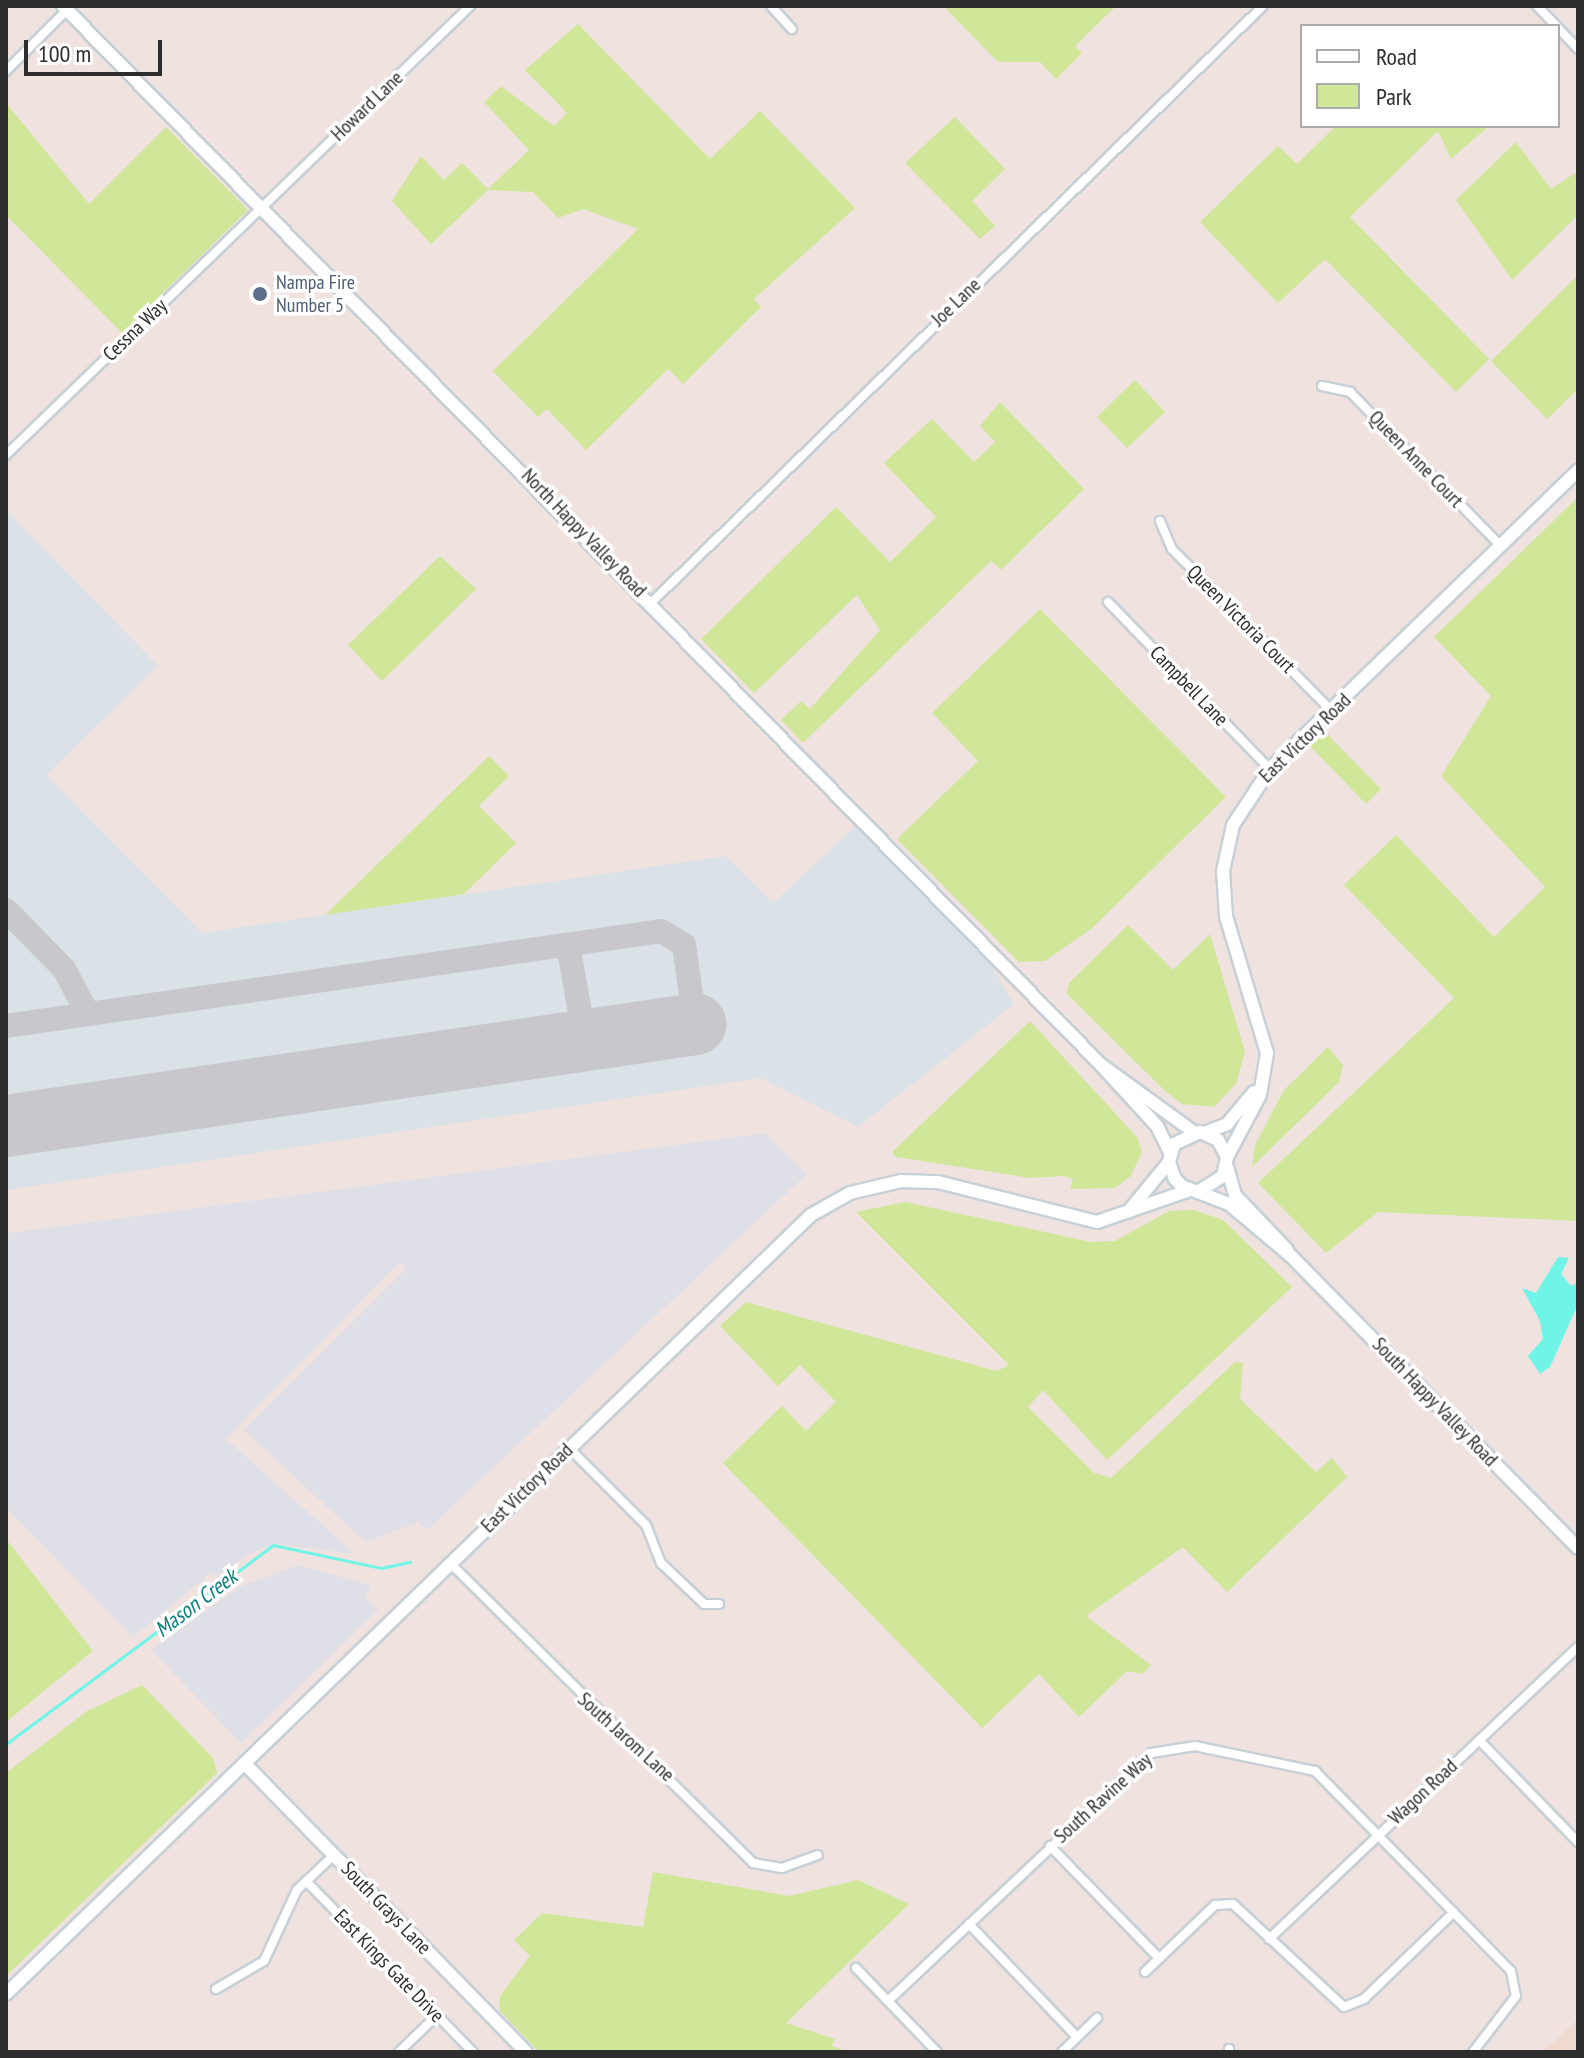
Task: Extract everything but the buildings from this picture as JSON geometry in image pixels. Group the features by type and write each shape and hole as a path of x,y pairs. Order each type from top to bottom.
{"street":[{"name":"Howard Lane","path":"264,206 470,6"},
{"path":"771,6 792,29"},
{"name":"Joe Lane","path":"652,602 1263,6"},
{"path":"1537,6 1554,24"},
{"name":"North Happy Valley Road","path":"65,8 264,206 1100,1064 1157,1126 1169,1157"},
{"path":"6,71 65,8"},
{"path":"1560,30 1578,49"},
{"name":"Cessna Way","path":"6,455 264,206"},
{"name":"Queen Anne Court","path":"1322,386 1350,392 1501,546"},
{"name":"East Victory Road","path":"1227,1162 1262,1084 1263,1029 1226,916 1223,871 1233,825 1270,769 1578,471"},
{"name":"Queen Victoria Court","path":"1160,521 1172,549 1332,711"},
{"name":"Campbell Lane","path":"1108,602 1270,769"},
{"name":"North Happy Valley Road","path":"1100,1064 1200,1133"},
{"path":"1128,1212 1169,1157 1200,1133 1227,1124 1262,1084"},
{"path":"1200,1133 1227,1162 1235,1195 1291,1256"},
{"path":"1169,1157 1175,1179 1229,1204 1291,1256"},
{"path":"1195,1190 1217,1184 1227,1162"},
{"name":"East Victory Road","path":"6,1994 811,1215 850,1193 901,1181 938,1182 1077,1220 1128,1212 1195,1190"},
{"name":"South Happy Valley Road","path":"1291,1256 1578,1548"},
{"path":"569,1448 646,1525 661,1563 704,1604 719,1604"},
{"name":"South Jarom Lane","path":"450,1563 753,1863 782,1868 818,1855"},
{"name":"Wagon Road","path":"1269,1939 1578,1647"},
{"path":"1479,1740 1578,1842"},
{"name":"South Ravine Way","path":"888,2001 1151,1753 1174,1745 1306,1765 1454,1912 1511,1971 1518,1989 1473,2052"},
{"name":"South Grays Lane","path":"245,1764 526,2052"},
{"path":"1050,1846 1159,1958"},
{"path":"216,1989 264,1961 306,1881 334,1855"},
{"name":"East Kings Gate Drive","path":"306,1881 473,2052"},
{"path":"1145,1972 1223,1902 1344,2007 1364,1999 1454,1912"},
{"path":"969,1924 1077,2037"},
{"path":"856,1968 937,2052"},
{"path":"399,2052 437,2015"},
{"path":"1062,2052 1097,2018"}],"shaded area":[{"path":"6,510 158,666 46,775 202,933 726,856 773,903 856,826 988,960 1014,1004 858,1127 761,1078 6,1190"},
{"path":"765,1133 807,1174 427,1530 419,1522 365,1542 244,1430 406,1269 400,1262 226,1439 355,1554 276,1544 250,1553 216,1577 211,1573 133,1637 6,1508 8,1233"},
{"path":"298,1565 370,1585 366,1599 379,1609 241,1743 151,1650 239,1587"},
{"path":"1578,2019 1578,2052 1543,2052"}],"green space":[{"path":"943,6 1116,6 1075,46 1082,53 1056,79 1040,62 998,62"},
{"path":"578,24 710,159 760,111 855,208 754,299 761,307 683,384 668,369 586,450 547,409 538,417 493,371 638,229 583,209 558,218 533,192 488,190 431,244 392,201 421,156 444,180 462,163 488,189 529,150 484,102 501,86 554,126 567,113 525,70"},
{"path":"6,103 89,204 166,127 248,210 122,333 6,215"},
{"path":"955,117 1005,169 972,201 995,226 980,239 905,163"},
{"path":"1334,128 1487,128 1451,159 1438,131 1350,217 1489,359 1456,392 1325,259 1278,303 1200,222 1278,146 1297,164"},
{"path":"1516,142 1551,189 1578,171 1578,215 1512,280 1456,200"},
{"path":"1578,275 1578,389 1547,419 1491,361"},
{"path":"1135,380 1165,412 1127,448 1097,417"},
{"path":"1000,402 1084,489 1001,570 991,561 803,743 781,720 801,701 810,709 880,630 857,595 754,693 701,639 836,507 890,562 936,517 884,463 932,419 974,462 995,442 980,426"},
{"path":"1578,497 1578,1221 1378,1212 1326,1253 1258,1183 1454,998 1344,885 1396,835 1494,937 1545,887 1441,776 1491,696 1434,637"},
{"path":"440,556 476,589 382,681 348,645"},
{"path":"1040,609 1226,797 1091,929 1045,961 1019,962 897,839 978,761 932,713"},
{"path":"1325,732 1381,789 1366,804 1310,746"},
{"path":"489,756 509,776 479,806 516,843 464,894 325,915"},
{"path":"1128,925 1173,970 1210,934 1245,1052 1236,1084 1214,1107 1182,1104 1165,1091 1067,994 1069,983"},
{"path":"1030,1021 1137,1137 1142,1151 1131,1176 1115,1188 1070,1189 1073,1179 1063,1176 1030,1178 896,1157 892,1152"},
{"path":"1328,1047 1343,1065 1339,1082 1252,1167 1255,1145 1284,1090"},
{"path":"905,1202 1091,1242 1115,1241 1169,1211 1194,1210 1223,1220 1292,1287 1107,1460 1043,1390 1028,1407 1094,1473 1111,1478 1235,1362 1243,1363 1240,1399 1316,1472 1332,1458 1347,1477 1227,1592 1183,1547 1086,1616 1151,1665 1142,1674 1127,1671 1079,1717 1039,1674 982,1728 723,1463 782,1406 806,1431 836,1402 800,1365 778,1386 720,1326 746,1302 997,1371 1009,1365 856,1212"},
{"path":"6,1539 93,1651 6,1722"},
{"path":"142,1685 213,1758 217,1773 6,1976 6,1773 87,1711"},
{"path":"653,1872 789,1896 858,1880 909,1904 786,2023 835,2039 832,2046 849,2052 539,2052 499,2010 500,1996 530,1956 514,1940 542,1913 643,1927"}],"water":[{"path":"1558,1257 1569,1258 1561,1274 1571,1286 1578,1282 1578,1304 1550,1367 1540,1374 1528,1356 1543,1339 1540,1321 1522,1288 1536,1293"}],"waterway":[{"name":"Mason Creek","path":"6,1744 273,1545 381,1568 410,1562"}],"taxiway":[{"path":"6,910 64,969 88,1014"},
{"path":"6,1026 661,931 684,945 692,1002 684,1026"},
{"path":"568,945 585,1040"}],"runway":[{"path":"6,1126 696,1024"}],"place":[{"name":"Nampa Fire Number 5","path":"260,294"}]}
